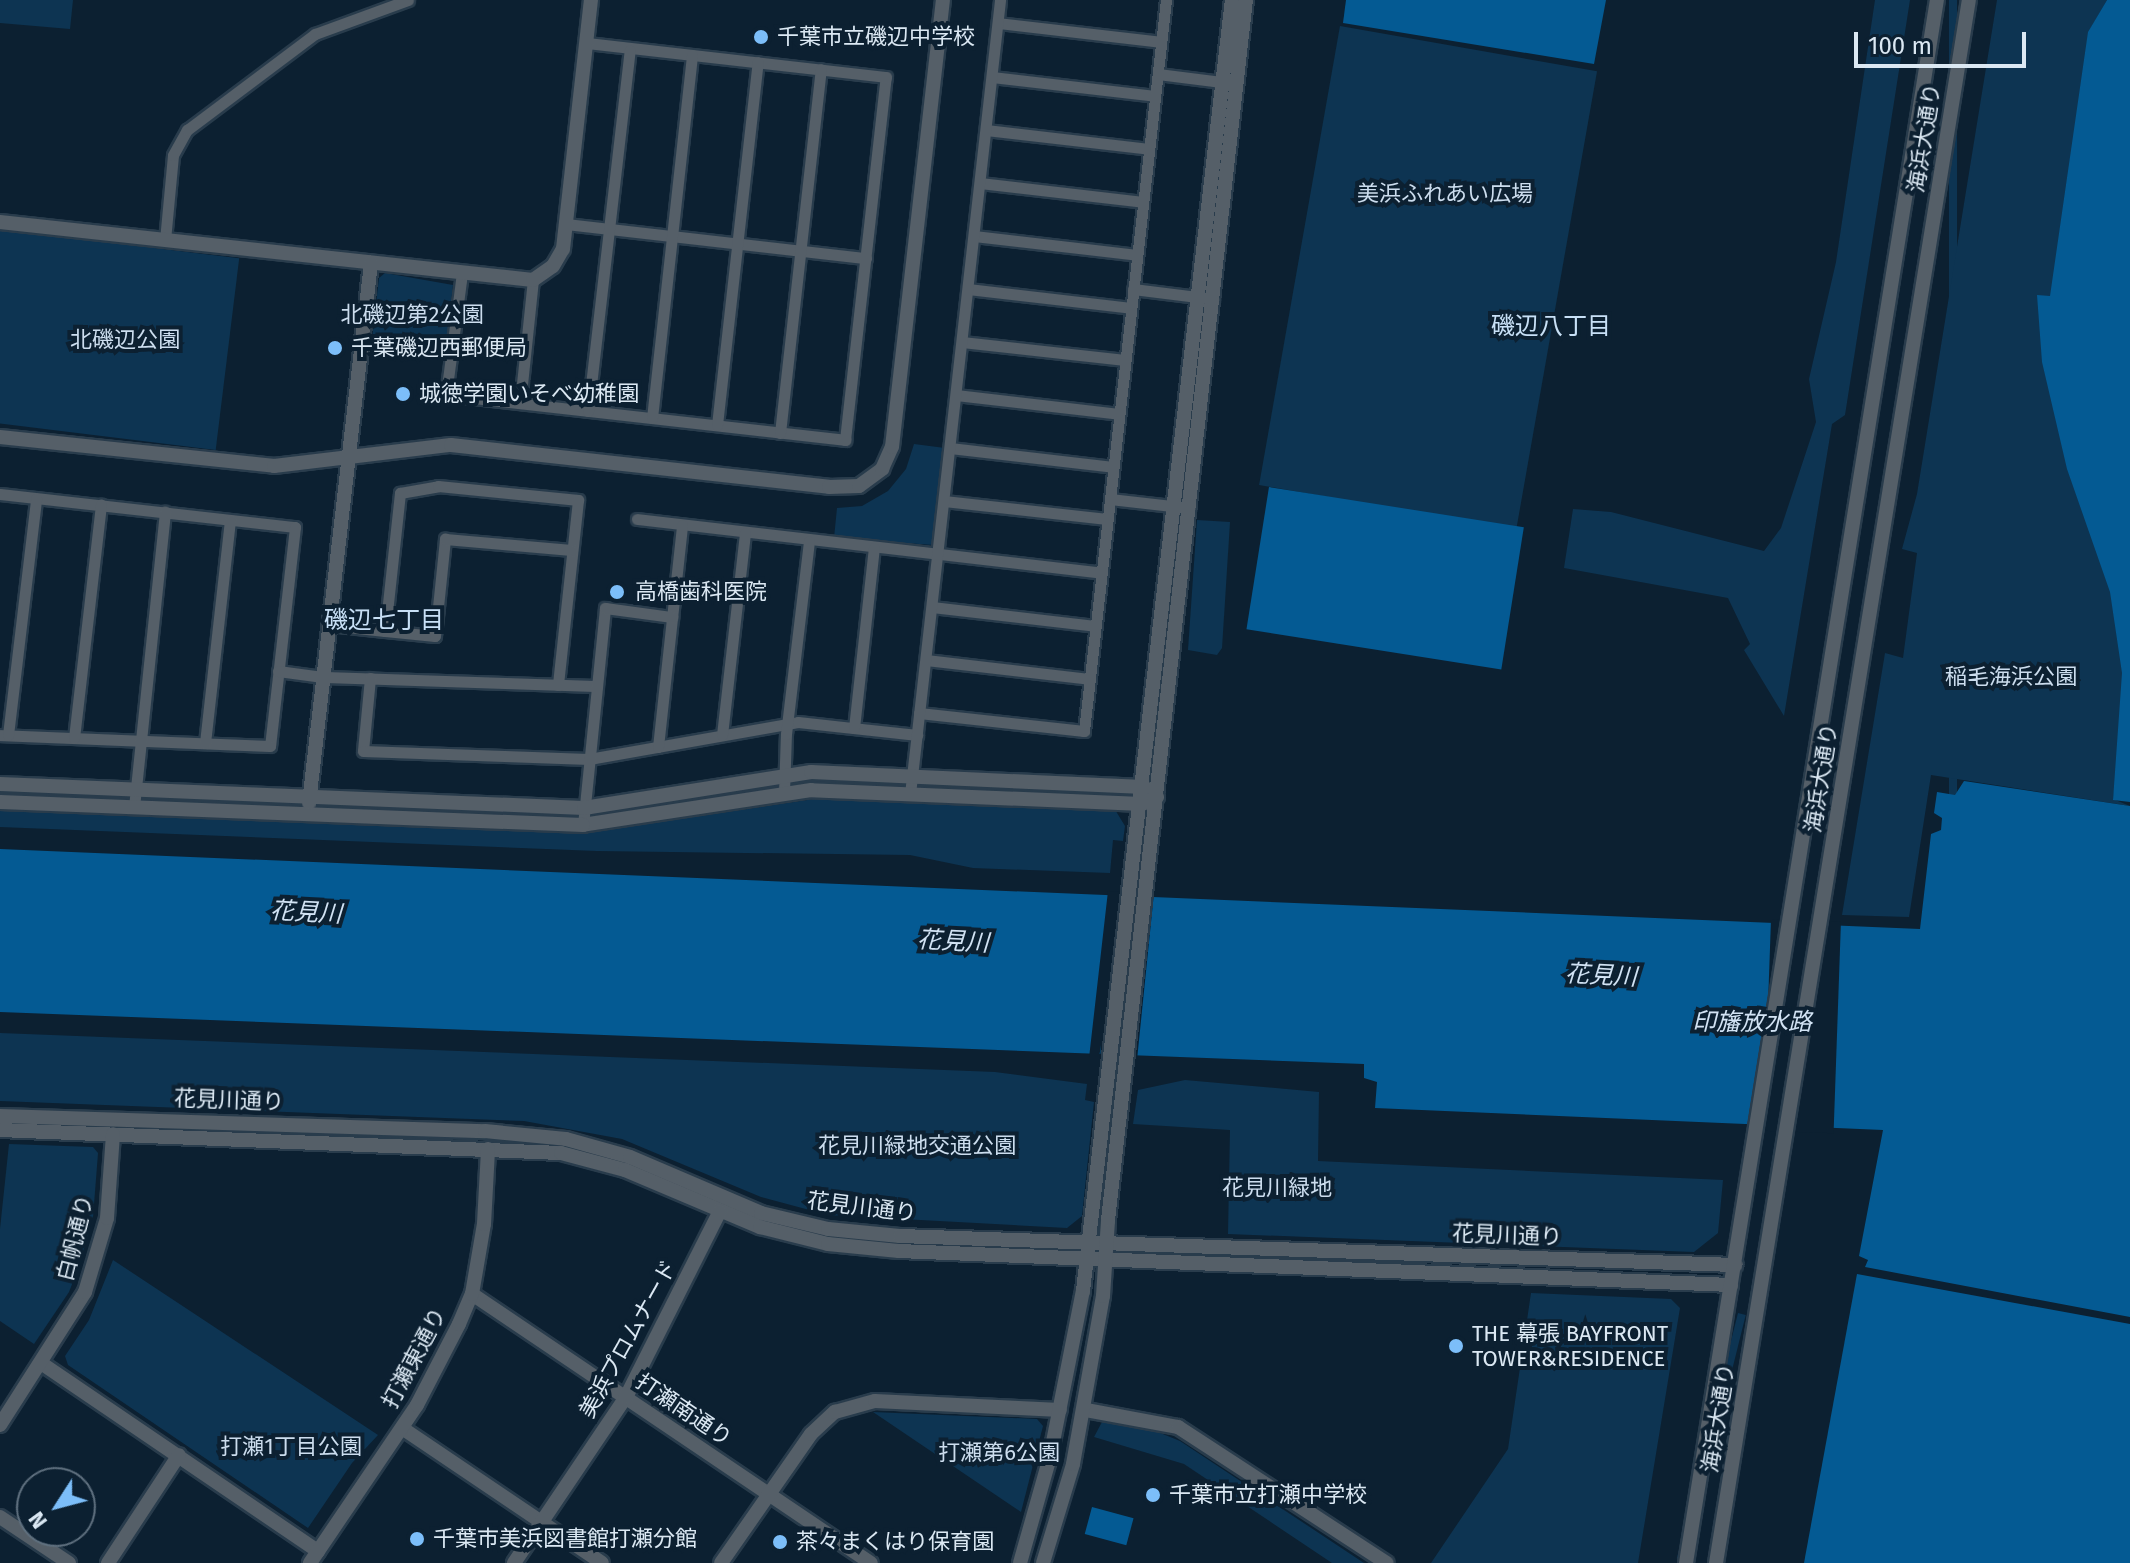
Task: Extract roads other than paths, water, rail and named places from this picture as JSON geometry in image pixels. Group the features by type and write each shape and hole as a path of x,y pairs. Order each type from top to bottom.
{"street":[{"path":"165,240 173,155 187,130 298,43 408,0"},
{"path":"520,403 533,280 558,259 566,224 591,0"},
{"path":"0,437 252,465 451,445 840,488 871,479 892,447 943,0"},
{"path":"910,794 1000,0"},
{"path":"919,713 1084,731 1166,0"},
{"path":"1230,83 1232,0"},
{"path":"1043,1563 1086,1410 1103,1296 1126,1078 1141,867 1142,804 1182,508 1230,83 1246,0"},
{"name":"海浜大通り","path":"1686,1563 1937,0"},
{"name":"海浜大通り","path":"1716,1563 1969,0"},
{"path":"998,23 1161,42"},
{"path":"462,273 446,395 845,440 886,77 586,43"},
{"path":"588,411 630,50"},
{"path":"652,418 692,55"},
{"path":"717,425 758,62"},
{"path":"780,433 821,69"},
{"path":"1158,74 1230,83"},
{"path":"992,77 1155,96"},
{"path":"986,130 1149,149"},
{"path":"980,183 1143,202"},
{"path":"0,222 533,280"},
{"path":"566,224 866,258"},
{"path":"974,236 1137,255"},
{"path":"308,815 371,263"},
{"path":"968,289 1131,308"},
{"path":"1133,289 1206,298"},
{"path":"962,342 1125,360"},
{"path":"956,395 1119,414"},
{"path":"950,448 1113,467"},
{"path":"385,631 400,493 438,486 578,500 558,685"},
{"path":"0,494 295,527 270,746 4,735 36,499"},
{"path":"1110,499 1182,508"},
{"path":"944,501 1107,519"},
{"path":"74,738 101,505"},
{"path":"1020,1563 1060,1410 1083,1291 1141,867 1157,797 1182,508"},
{"path":"134,807 165,512"},
{"path":"637,519 1101,573"},
{"path":"205,743 230,520"},
{"path":"658,747 682,525"},
{"path":"722,735 745,533"},
{"path":"329,625 435,636 445,539 572,550"},
{"path":"784,793 788,723 809,541"},
{"path":"854,728 874,548"},
{"path":"932,607 1095,626"},
{"path":"583,825 605,608 672,617"},
{"path":"926,660 1089,679"},
{"path":"278,671 323,677 597,686"},
{"path":"370,678 363,751 589,759 788,723 917,735"},
{"path":"0,784 584,808 784,775 1144,787 1157,797"},
{"path":"0,802 583,825 784,793 910,794 1142,804 1157,797"},
{"name":"花見川通り","path":"0,1116 537,1135 595,1145 761,1213 828,1229 1088,1251"},
{"name":"花見川通り","path":"0,1130 488,1149 589,1159 720,1211 828,1244 1088,1251 1731,1285"},
{"name":"白帆通り","path":"0,1425 74,1315 96,1262 110,1197 113,1134"},
{"name":"打瀬東通り","path":"314,1557 402,1428 472,1294 484,1224 488,1149"},
{"name":"美浜プロムナード","path":"514,1563 626,1397 720,1211"},
{"name":"花見川通り","path":"1106,1252 1735,1265"},
{"name":"打瀬南通り","path":"472,1294 871,1563"},
{"path":"41,1363 179,1455 314,1557"},
{"path":"721,1563 822,1422 854,1404 1060,1410"},
{"path":"1086,1410 1178,1427 1387,1563"},
{"path":"402,1428 602,1563"},
{"path":"108,1563 179,1455"},
{"path":"0,1517 69,1563"}],"water":[{"path":"1346,0 1606,0 1594,64 1343,23"},
{"path":"2107,0 2130,0 2130,802 2113,800 2122,673 2110,592 2067,469 2042,362 2037,295 2050,296 2088,32"},
{"path":"1269,487 1524,527 1501,670 1246,629"},
{"name":"印旛放水路","path":"1964,781 2130,806 2130,1317 1865,1267 1868,1260 1859,1256 1883,1130 1375,1108 1377,1082 1364,1078 1364,1064 0,1012 0,849 1920,929 1931,834 1941,830 1942,818 1934,813 1937,792 1955,795"},
{"path":"1857,1274 2130,1324 2130,1563 1804,1563"},
{"path":"1092,1507 1134,1518 1126,1545 1085,1534"}],"place":[{"name":"千葉市立磯辺中学校","path":"761,37"},
{"name":"千葉磯辺西郵便局","path":"335,348"},
{"name":"城徳学園いそべ幼稚園","path":"403,394"},
{"name":"高橋歯科医院","path":"617,592"},
{"name":"THE 幕張 BAYFRONT TOWER&RESIDENCE","path":"1456,1346"},
{"name":"千葉市立打瀬中学校","path":"1153,1495"},
{"name":"千葉市美浜図書館打瀬分館","path":"417,1539"},
{"name":"茶々まくはり保育園","path":"780,1542"}],"district":[{"name":"磯辺八丁目","path":"1551,327"},
{"name":"磯辺七丁目","path":"384,621"}],"park label":[{"name":"美浜ふれあい広場","path":"1445,194"},
{"name":"北磯辺第2公園","path":"412,315"},
{"name":"北磯辺公園","path":"125,340"},
{"name":"稲毛海浜公園","path":"2011,677"},
{"name":"花見川緑地交通公園","path":"917,1146"},
{"name":"花見川緑地","path":"1277,1188"},
{"name":"打瀬1丁目公園","path":"291,1447"},
{"name":"打瀬第6公園","path":"999,1453"}],"water label":[{"name":"花見川","path":"306,913"},
{"name":"花見川","path":"953,942"},
{"name":"花見川","path":"1601,976"}]}
